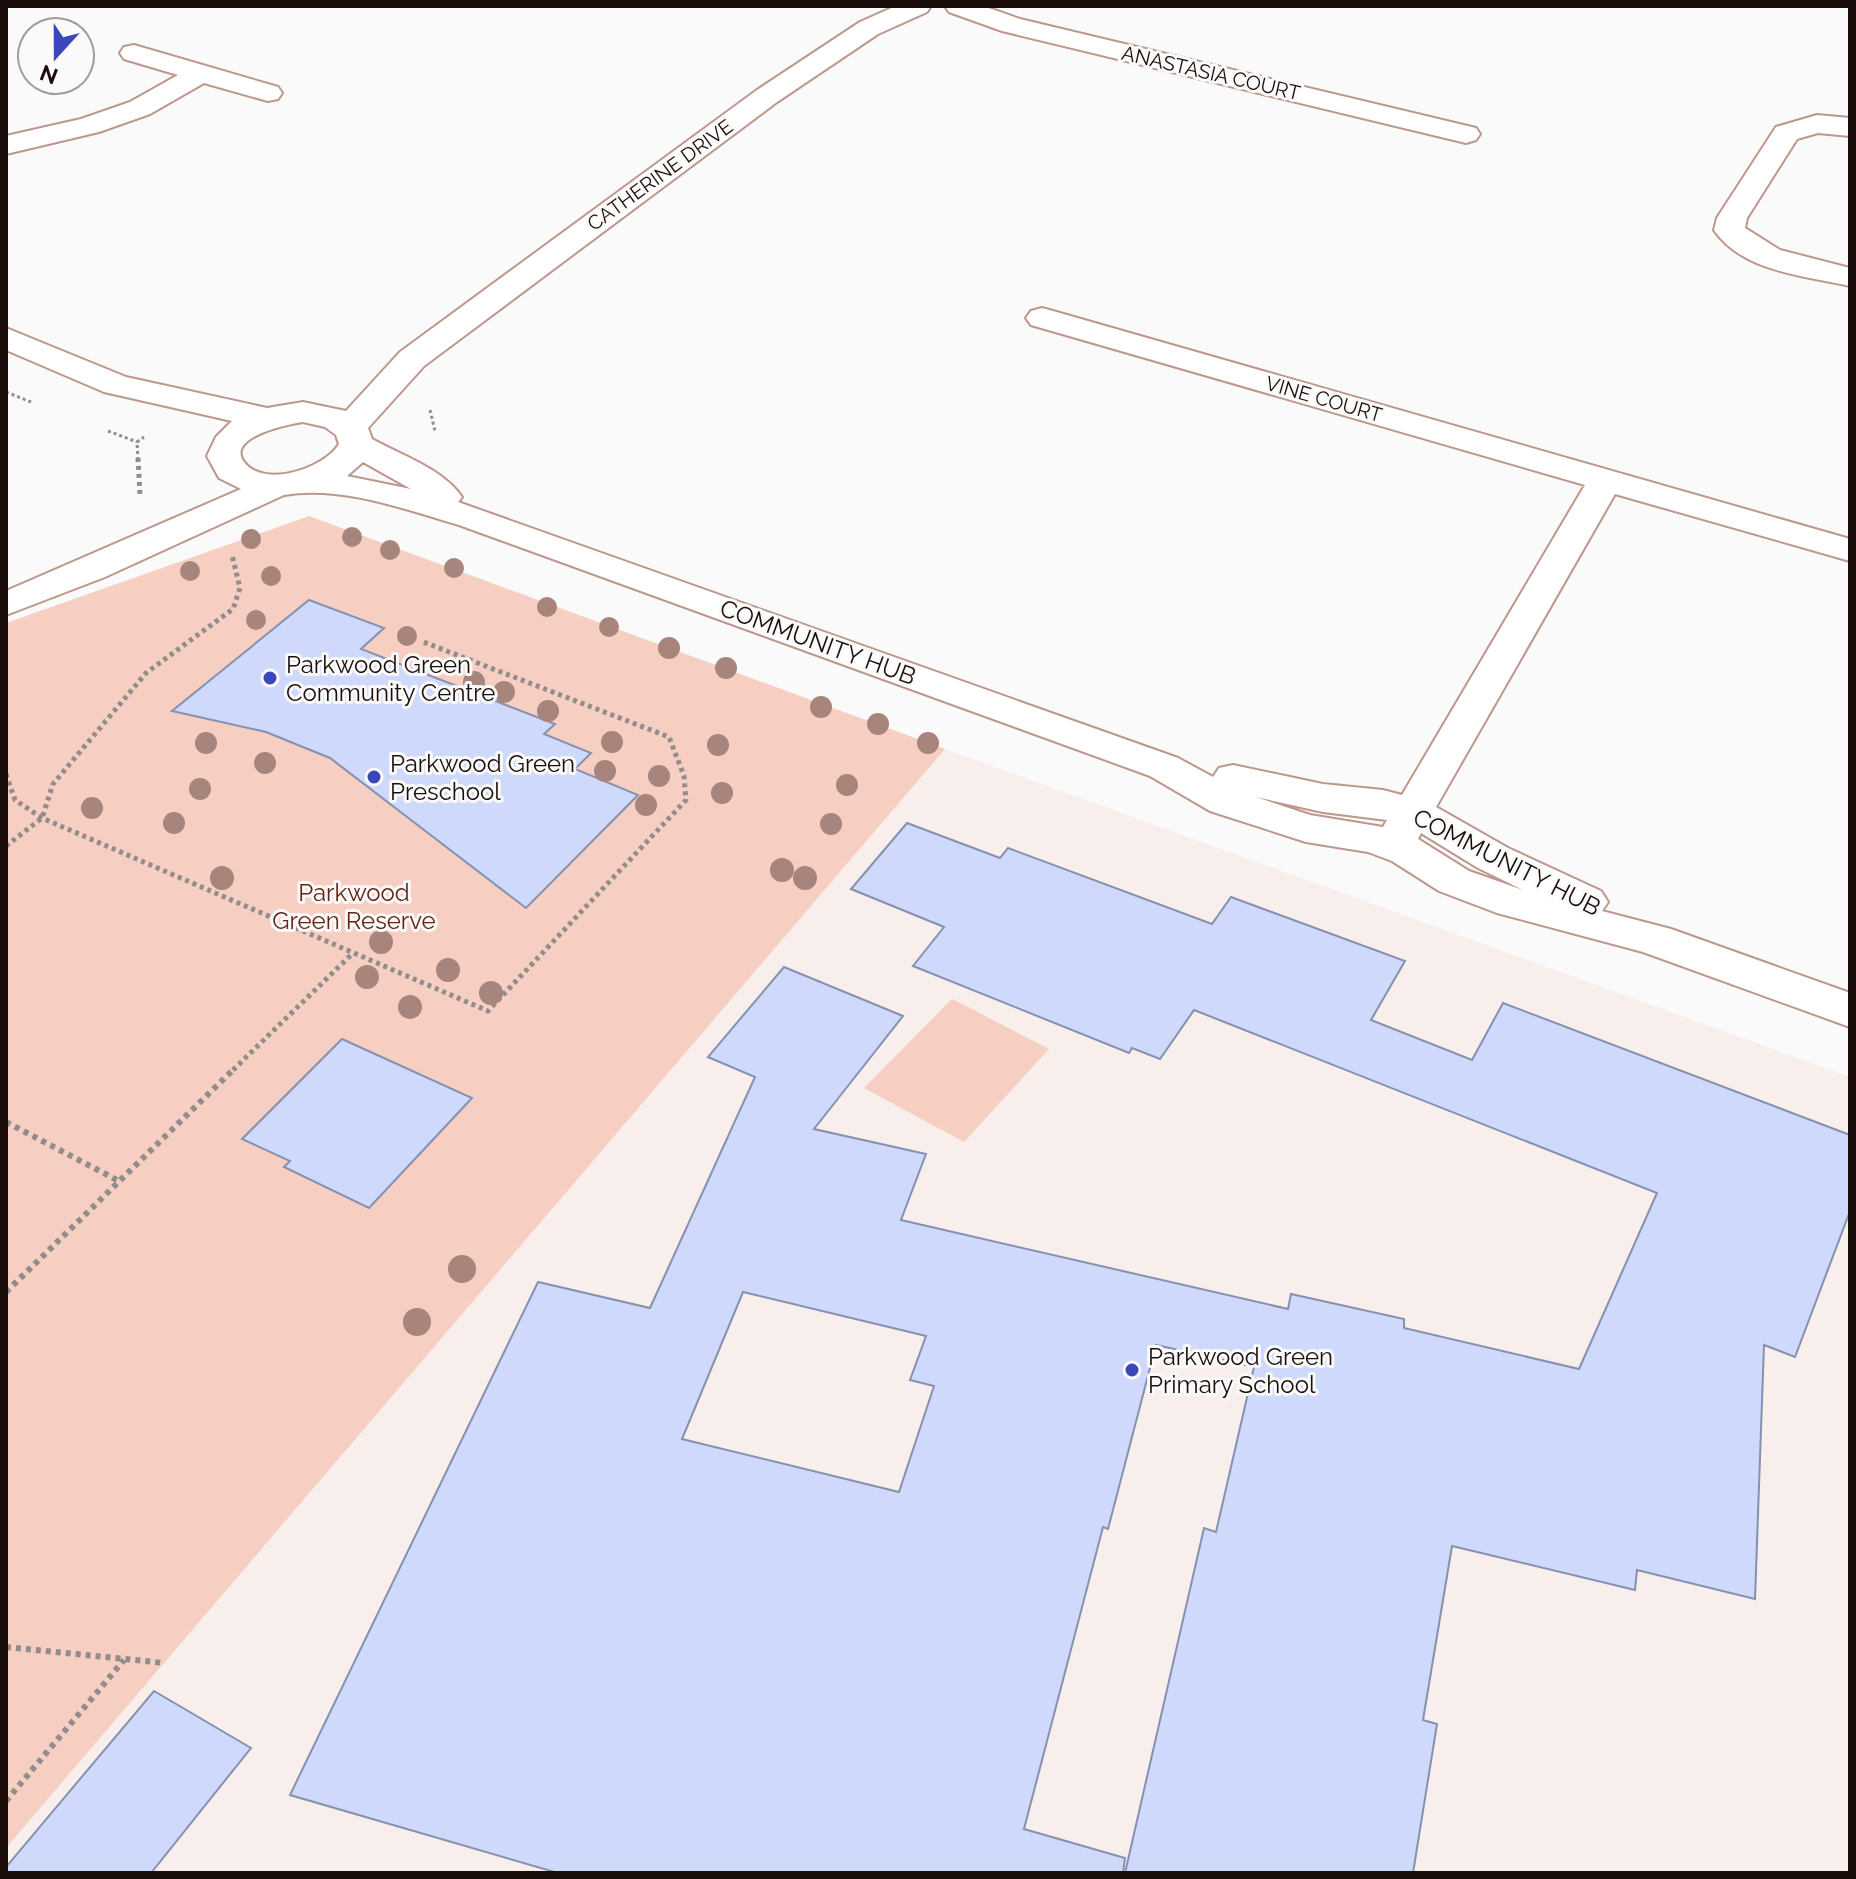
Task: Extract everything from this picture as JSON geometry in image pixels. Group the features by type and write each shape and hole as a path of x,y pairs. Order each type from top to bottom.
{"street":[{"name":"CATHERINE DRIVE","path":"303,412 412,359 767,96 869,28 918,6"},
{"name":"ANASTASIA COURT","path":"958,6 1011,25 1466,134"},
{"path":"134,53 268,93"},
{"path":"6,145 89,126 127,112 201,73"},
{"path":"1850,127 1817,124 1786,133 1732,218 1729,230 1743,246 1762,255 1850,277"},
{"name":"VINE COURT","path":"1042,318 1850,550"},
{"path":"6,338 116,385 173,418 226,456 244,479 277,485"},
{"name":"CATHERINE DRIVE","path":"314,480 344,464 353,436 412,359"},
{"path":"116,385 267,418"},
{"path":"187,520 241,431 267,418 303,412"},
{"name":"COMMUNITY HUB","path":"303,412 322,414 472,517"},
{"path":"1403,829 1606,479"},
{"path":"6,604 92,569 187,520 277,485 314,480"},
{"name":"COMMUNITY HUB","path":"314,480 395,496 472,517 1164,767 1225,801 1306,828 1374,839 1403,829 1407,851 1454,881 1565,918 1655,940 1850,1010"}],"path":[{"path":"6,846 42,818 53,784 146,673 233,609 240,588 230,549 187,520 140,501 137,442 173,418"},
{"path":"6,774 15,800 42,818 488,1011 686,800 684,776 669,737 421,641"},
{"path":"6,1292 353,953"},
{"path":"6,1122 119,1181"},
{"path":"6,1647 164,1663"},
{"path":"6,1801 124,1660"}],"shaded area":[{"name":"Parkwood Green Primary School","path":"945,749 1850,1077 1850,1873 6,1873 6,1848"}],"green space":[{"name":"Parkwood Green Reserve","path":"309,516 945,749 6,1848 6,623"},
{"path":"952,999 1049,1049 964,1142 864,1088"}],"building":[{"name":"Parkwood Green Preschool","path":"309,600 384,628 361,649 555,724 544,734 591,753 575,769 638,795 526,908 330,758 266,732 172,711"},
{"path":"907,823 1000,858 1008,848 1212,924 1231,897 1405,961 1371,1020 1472,1060 1503,1003 1850,1135 1850,1211 1795,1357 1764,1345 1755,1599 1637,1570 1635,1590 1452,1546 1423,1720 1437,1724 1413,1873 1125,1873 1204,1528 1216,1532 1254,1367 1156,1345 1108,1529 1103,1527 1024,1829 1125,1858 1123,1873 558,1873 290,1795 538,1282 650,1308 755,1077 708,1057 784,967 903,1016 814,1129 926,1154 901,1220 1288,1309 1291,1294 1404,1319 1404,1328 1579,1369 1657,1193 1194,1010 1160,1059 1132,1048 1129,1053 913,966 944,927 851,889","holes":["743,1292 926,1336 910,1380 934,1386 899,1492 682,1439"]},
{"path":"342,1039 472,1098 369,1208 284,1167 290,1161 242,1139"},
{"path":"154,1691 251,1748 151,1873 6,1873 6,1867"}],"place":[{"name":"Parkwood Green Community Centre","path":"270,678"},
{"name":"Parkwood Green Preschool","path":"374,777"},
{"name":"Parkwood Green Primary School","path":"1132,1370"}]}
